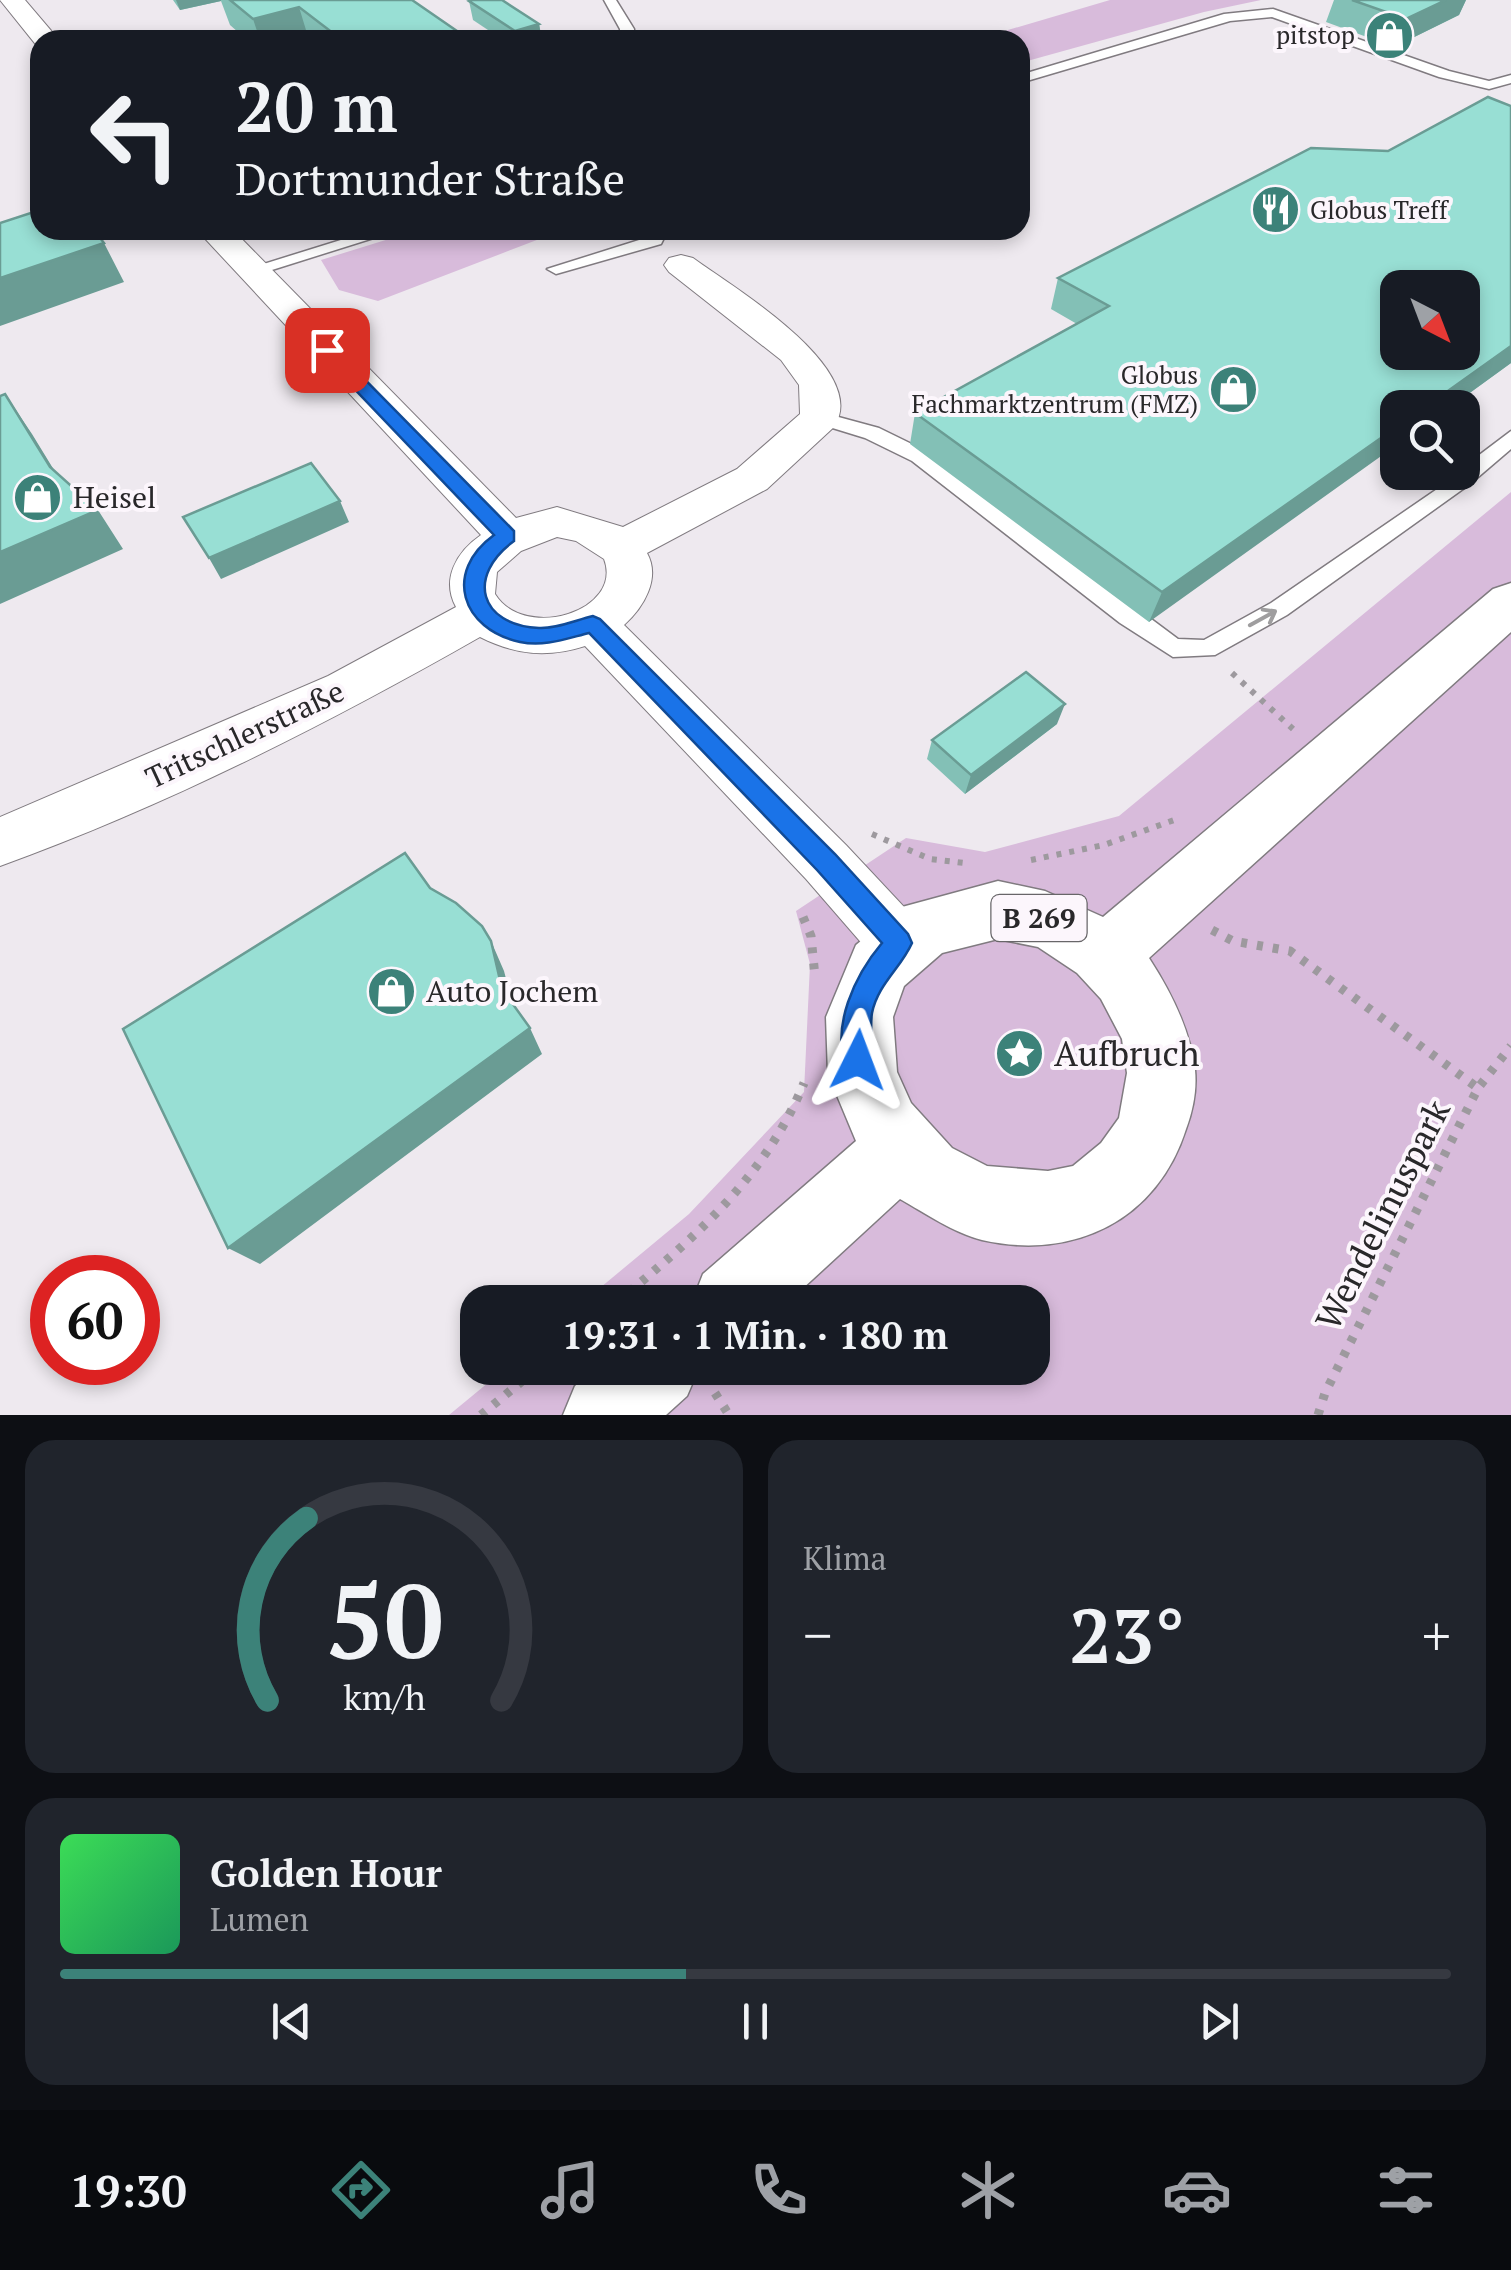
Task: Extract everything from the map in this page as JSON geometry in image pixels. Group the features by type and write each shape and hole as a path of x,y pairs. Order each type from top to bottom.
{"main road":[{"name":"B 269","path":"1105,956 1166,903 1303,738 1511,602"},
{"name":"B 269","path":"998,910 1036,916 1072,932 1105,956 1134,989 1154,1028 1163,1071 1160,1114 1142,1152 1113,1184 1074,1205 1012,1208 981,1203 937,1182 900,1150 872,1107 858,1060 858,1014 872,974 899,943 928,923 962,912 998,910"},
{"path":"750,1285 900,1150"},
{"path":"604,1415 638,1385"}],"street":[{"path":"10,0 37,30"},
{"path":"223,240 506,536"},
{"path":"621,546 752,479 820,418 818,385 795,352 665,245"},
{"path":"557,522 594,529 621,546 629,562 630,579 624,596 593,624 544,636 520,634 483,614 474,599 478,564 490,548 506,536 531,526 557,522"},
{"name":"Tritschlerstraße","path":"0,842 345,690 483,614"},
{"path":"593,624 826,862 899,943"}],"lane":[{"path":"610,0 627,30"},
{"path":"1030,76 1229,17 1273,13 1288,7"},
{"path":"1273,13 1444,74 1489,85 1511,79"},
{"path":"250,271 356,240"},
{"path":"556,269 665,245"},
{"path":"820,418 872,434 919,456 1128,618 1173,648 1207,649 1279,609 1463,478 1511,438"}],"path":[{"path":"1207,649 1303,738"},
{"path":"1012,863 1104,845 1177,820 1192,809"},
{"path":"816,986 811,936 790,888 866,831 930,858 978,865"},
{"path":"1166,903 1233,942 1290,951 1478,1088"},
{"name":"Wendelinuspark","path":"1318,1415 1325,1393 1478,1088 1511,1046"},
{"path":"638,1285 701,1233 759,1172 792,1120 811,1063"},
{"path":"481,1415 517,1385"}],"shaded area":[{"path":"1110,0 1261,0 1030,60 1030,30 1008,30"},
{"path":"386,240 537,240 378,301 339,290 321,260"},
{"path":"1511,492 1511,1415 449,1415 485,1385 1050,1385 1050,1285 603,1285 689,1214 804,1092 810,964 796,911 906,838 985,852 1119,816"}],"building":[{"path":"230,0 412,0 456,30 329,30 299,7 253,19"},
{"path":"502,0 539,24 513,30 469,1"},
{"path":"1352,0 1446,0 1406,19"},
{"path":"1488,97 1511,106 1511,346 1480,368 1480,270 1380,270 1380,370 1477,370 1449,390 1380,390 1380,439 1162,592 915,413 1109,306 1058,278 1311,148 1388,151"},
{"path":"30,213 30,240 104,243 0,278 0,223"},
{"path":"5,394 50,467 98,510 0,552 0,396"},
{"path":"311,463 340,501 209,558 183,517"},
{"path":"1026,672 1065,704 971,775 932,740"},
{"path":"405,853 430,888 456,903 482,926 491,941 502,989 530,1028 228,1248 123,1029"}],"place":[{"name":"pitstop","path":"1390,35"},
{"name":"Globus Treff","path":"1275,210"},
{"name":"Globus Fachmarktzentrum (FMZ)","path":"1233,389"},
{"name":"Heisel","path":"38,498"},
{"name":"Auto Jochem","path":"391,992"},
{"name":"Aufbruch","path":"1019,1054"}],"route":[{"path":"327,350 506,536 478,564 474,599 483,614 520,634 570,633 593,624 826,862 899,943 872,974 858,1014 858,1060"}]}
